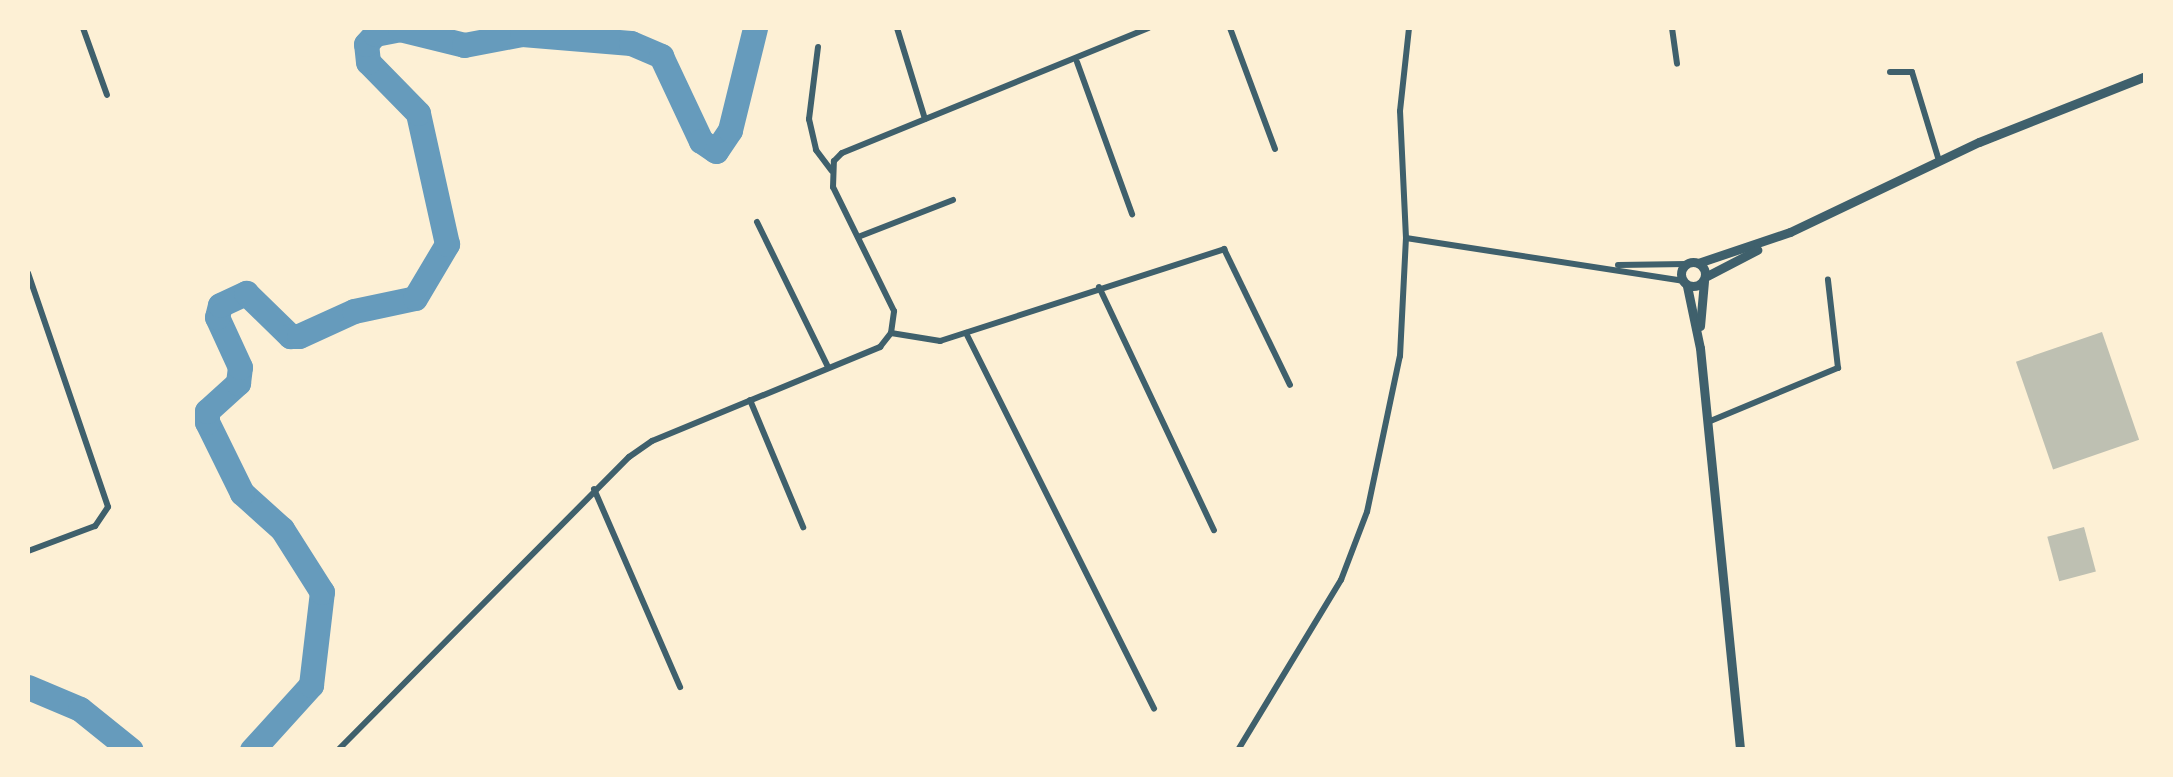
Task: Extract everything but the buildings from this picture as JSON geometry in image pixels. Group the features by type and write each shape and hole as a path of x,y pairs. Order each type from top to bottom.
{"street":[{"path":"83,28 107,95"},
{"path":"898,28 924,119"},
{"path":"832,171 842,154 1077,62 1148,28"},
{"path":"1230,28 1275,149"},
{"path":"1238,750 1356,546 1400,356 1406,238 1400,111 1409,28"},
{"path":"1672,28 1677,64"},
{"path":"338,750 594,489 652,442 880,347 892,333 894,311 832,171 816,150 809,119 818,47"},
{"path":"1077,62 1132,214"},
{"path":"1890,72 1912,72 1939,161"},
{"path":"1406,238 1602,266 1685,284 1939,161 2146,76"},
{"path":"858,237 953,200"},
{"path":"756,222 828,368"},
{"path":"1602,266 1698,263 1790,232"},
{"path":"892,333 922,343 966,334 1100,287 1224,250 1290,385"},
{"path":"1698,263 1704,278 1700,348"},
{"path":"1686,264 1685,284 1700,348 1740,750"},
{"path":"28,273 108,497 106,514 94,526 28,551"},
{"path":"1708,422 1838,368 1828,280"},
{"path":"1100,287 1214,530"},
{"path":"966,334 1154,709"},
{"path":"750,400 803,527"},
{"path":"594,489 680,686"}],"waterway":[{"path":"252,750 311,685 322,592 282,529 242,493 207,422 207,411 238,383 240,367 217,317 220,305 246,293 290,336 299,336 354,311 415,298 447,244 418,113 368,62 366,44 375,34 400,29 464,45 522,34 631,43 661,56 701,141 716,151 730,130 755,28"},
{"path":"28,687 80,709 131,750"}]}
